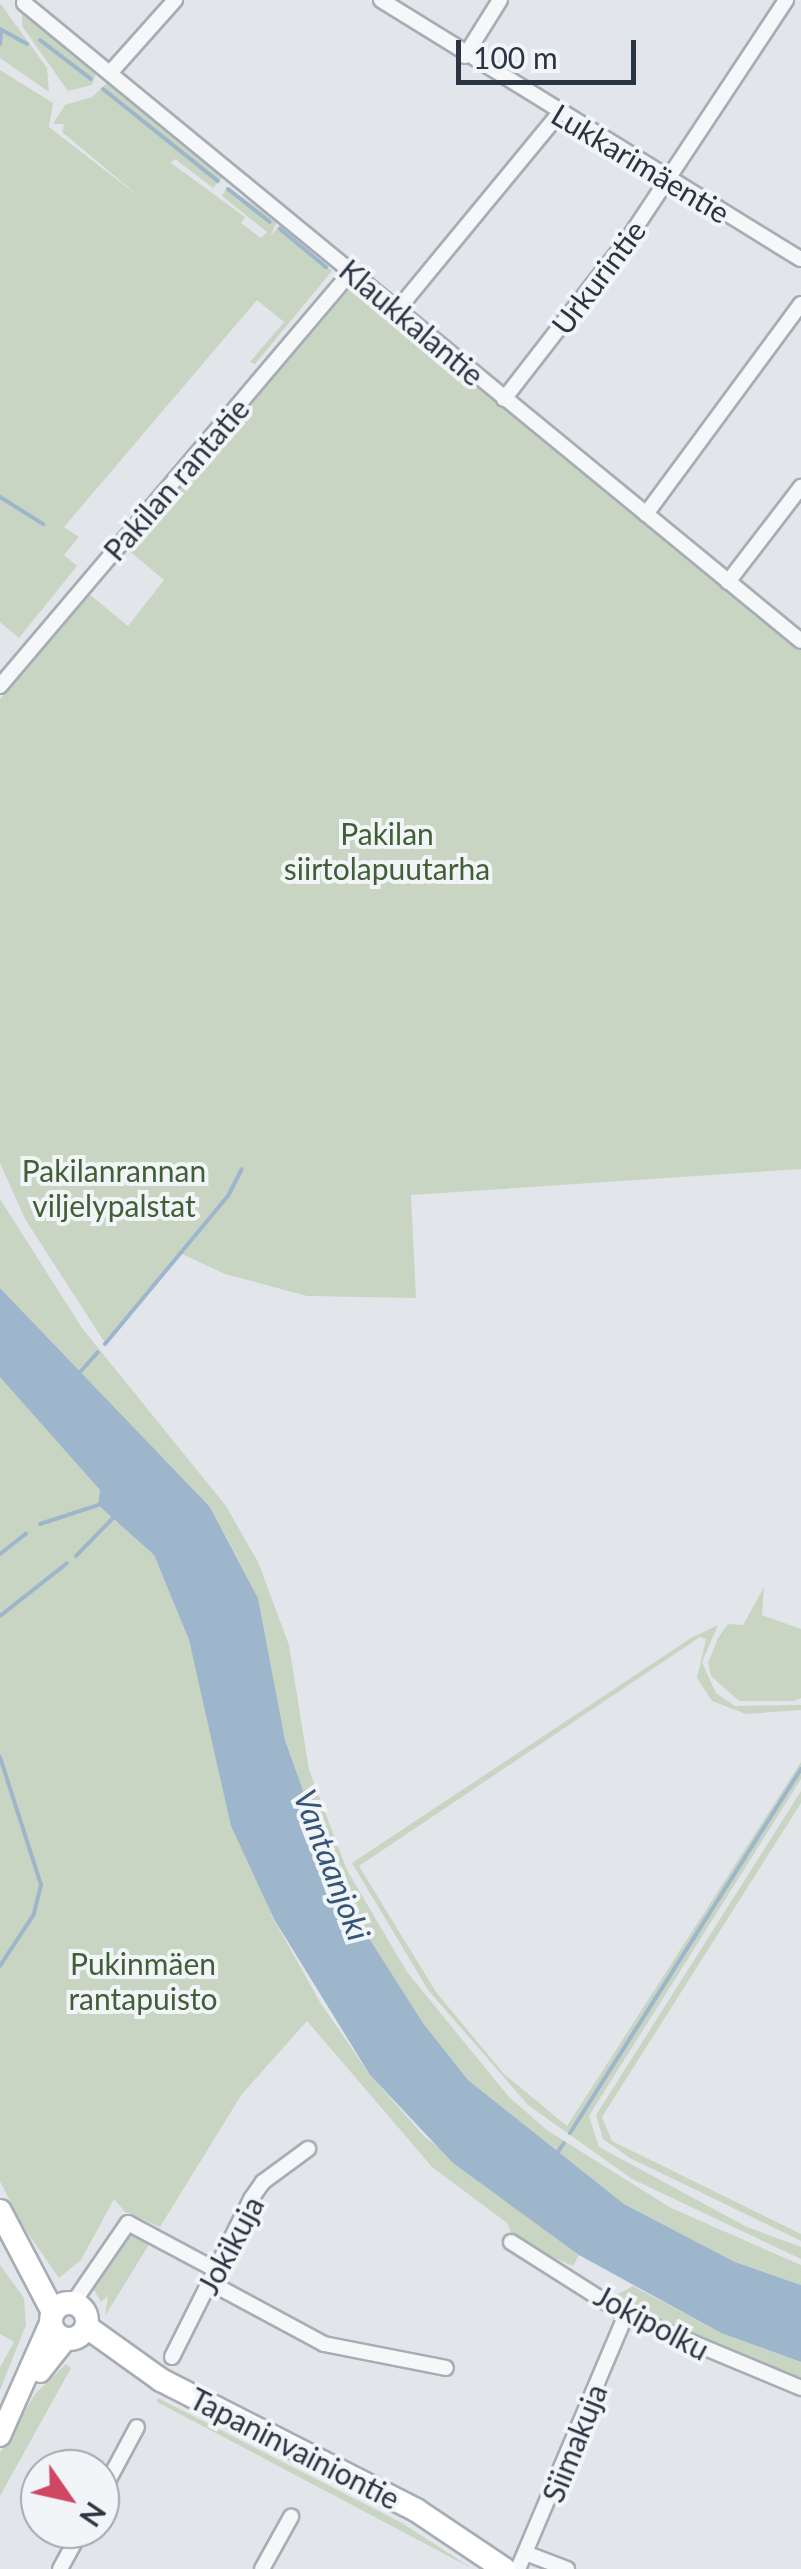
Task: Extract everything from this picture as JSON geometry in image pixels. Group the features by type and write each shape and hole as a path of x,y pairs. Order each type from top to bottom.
{"main road":[{"path":"0,2211 67,2320 0,2436"},
{"name":"Tapaninvainiontie","path":"67,2320 155,2392 420,2529 479,2569"},
{"name":"Tapaninvainiontie","path":"67,2320 161,2380 416,2510 504,2569"}],"street":[{"path":"110,73 175,0"},
{"name":"Lukkarimäentie","path":"381,0 559,114 801,259"},
{"path":"465,56 500,0"},
{"name":"Urkurintie","path":"504,399 669,181 786,0"},
{"name":"Klaukkalantie","path":"24,4 801,641"},
{"path":"398,309 559,114"},
{"name":"Pakilan rantatie","path":"0,686 352,272"},
{"path":"646,514 801,304"},
{"path":"728,582 801,487"},
{"name":"Jokikuja","path":"172,2357 263,2182 308,2149"},
{"path":"67,2320 128,2222 324,2344 446,2368"},
{"name":"Jokipolku","path":"510,2242 626,2316 801,2388"},
{"name":"Siimakuja","path":"518,2569 528,2554 626,2316"},
{"path":"120,2459 137,2427"},
{"path":"262,2569 291,2517"},
{"path":"528,2554 568,2569"}],"green space":[{"path":"0,3 47,68 49,92 0,58"},
{"path":"22,12 96,73 92,85 68,91 22,26"},
{"path":"0,70 53,103 49,127 141,198 62,132 64,124 53,124 65,105 92,97 107,83 223,177 213,188 175,159 171,163 245,217 241,223 261,238 267,232 222,196 227,187 277,221 271,235 281,224 332,271 255,364 250,362 284,322 257,300 64,527 79,537 64,555 77,566 19,638 0,622"},
{"name":"Pakilan siirtolapuutarha","path":"353,285 801,649 801,1169 411,1195 416,1298 307,1296 225,1274 180,1253 105,1343 25,1219 0,1163 0,699 89,594 128,626 164,580 127,549"},
{"path":"0,1199 82,1328 226,1506 258,1562 289,1645 309,1770 347,1870 407,1972 509,2097 547,2130 671,2208 801,2265 801,2285 735,2262 624,2204 468,2080 423,2023 339,1891 285,1740 258,1598 237,1557 210,1507 0,1288"},
{"name":"Pukinmäen rantapuisto","path":"0,1375 100,1490 98,1505 154,1555 189,1640 211,1731 272,1916 320,2002 370,2075 425,2137 579,2255 573,2266 514,2240 507,2223 432,2167 307,2021 242,2094 160,2227 125,2212 114,2199 81,2260 59,2278 20,2222 0,2181"},
{"path":"764,1587 762,1615 801,1629 801,1698 794,1701 739,1701 711,1676 708,1663 718,1638 728,1624 743,1625"},
{"path":"718,1625 702,1662 716,1693 735,1706 801,1705 801,1710 746,1714 712,1701 697,1678 706,1639 700,1637 359,1866 436,1992 504,2074 567,2126 801,1762 801,1779 589,2116 599,2147 747,2227 801,2247 801,2259 632,2179 528,2105 428,1990 352,1863 691,1638"},
{"path":"801,1791 801,1803 602,2117 612,2141 801,2234 801,2241 630,2158 603,2139 596,2115"},
{"path":"133,2227 153,2238 105,2316 108,2296 101,2302 90,2283"},
{"path":"0,2265 24,2298 26,2325 0,2390 0,2367 14,2342 0,2334"},
{"path":"633,2286 721,2333 801,2362 801,2383 618,2306 611,2298"},
{"path":"66,2364 71,2368 26,2449 20,2449 20,2460 0,2496 0,2453 35,2394"},
{"path":"158,2398 402,2523 473,2569 157,2402"}],"water":[{"path":"0,1288 210,1507 258,1598 285,1740 339,1891 423,2023 468,2080 624,2204 735,2262 801,2285 801,2362 721,2333 579,2255 453,2163 370,2075 274,1919 231,1826 189,1640 154,1555 98,1505 100,1490 0,1377"}],"waterway":[{"path":"0,29 27,44"},
{"path":"0,44 1,31"},
{"path":"40,40 91,79"},
{"path":"103,89 218,181"},
{"path":"228,189 270,222"},
{"path":"280,229 326,267"},
{"path":"0,497 43,524"},
{"path":"105,1344 228,1196 242,1169"},
{"path":"81,1371 98,1352"},
{"path":"40,1524 98,1505"},
{"path":"76,1556 113,1518"},
{"path":"0,1554 26,1534"},
{"path":"0,1616 67,1563"},
{"path":"0,1757 41,1885 34,1914 0,1966"},
{"path":"570,2133 801,1769"},
{"path":"557,2153 564,2143"}],"park label":[{"name":"Pakilanrannan viljelypalstat","path":"114,1187"}],"water label":[{"name":"Vantaanjoki","path":"332,1865"}]}
